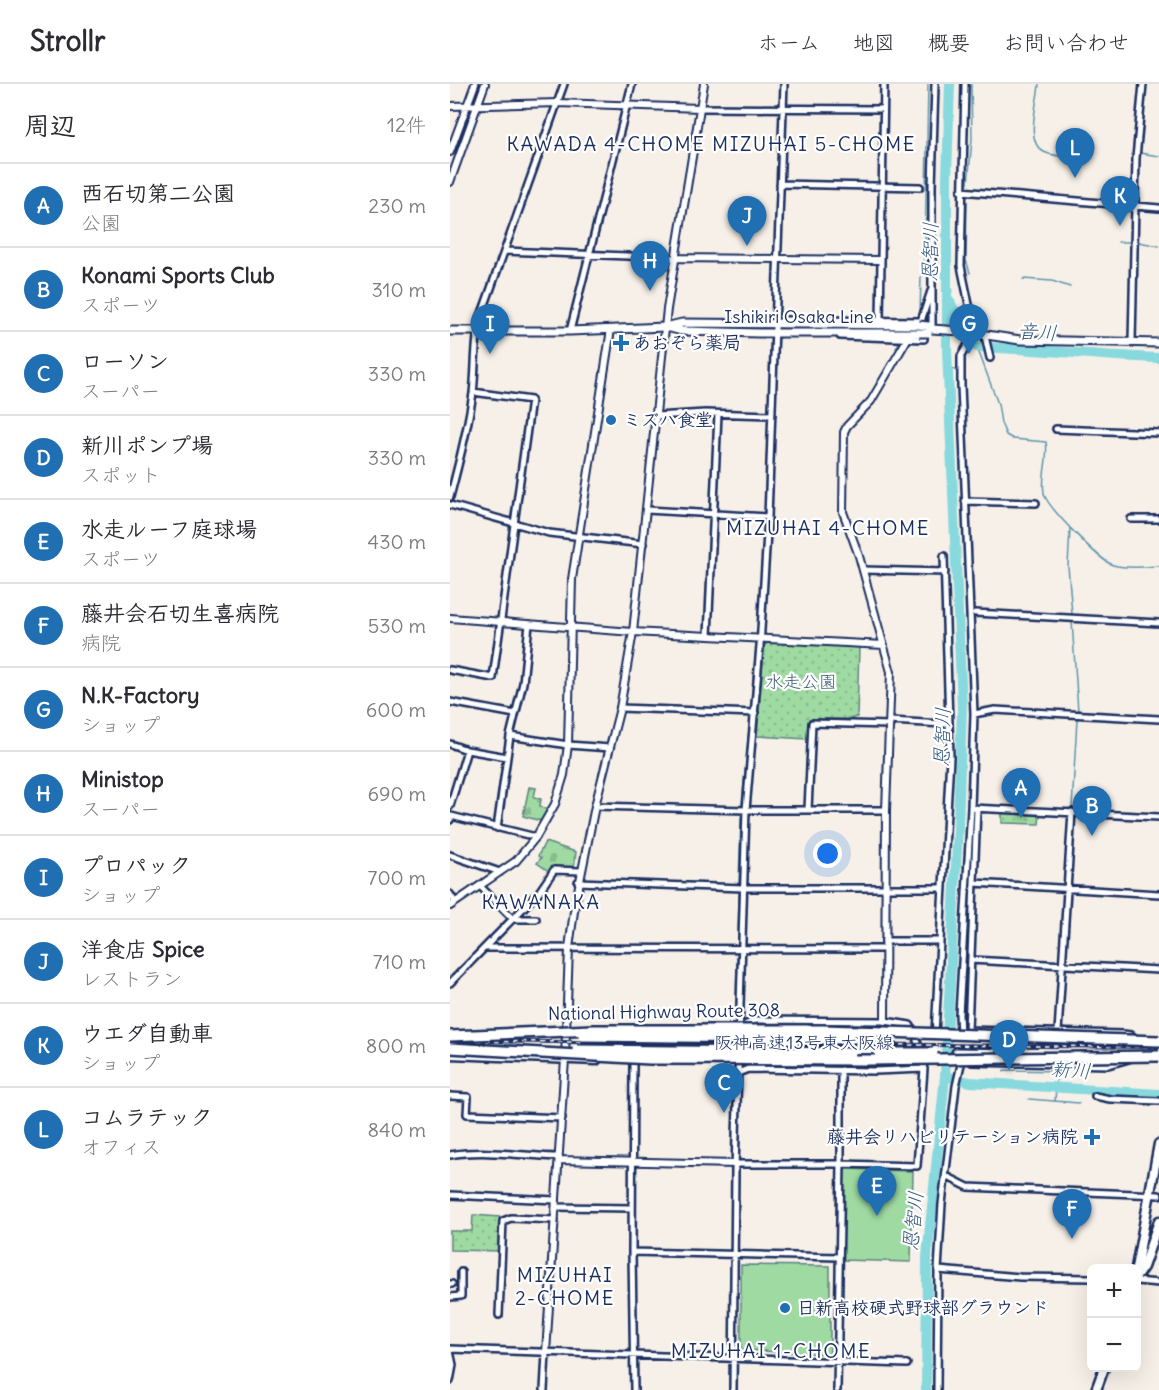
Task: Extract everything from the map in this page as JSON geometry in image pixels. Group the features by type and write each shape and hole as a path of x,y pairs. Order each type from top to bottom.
{"highway":[{"name":"National Highway Route 308","path":"450,1034 631,1027 740,1027 879,1034"},
{"name":"阪神高速13号東大阪線","path":"450,1034 484,1035 593,1030 823,1030 1159,1040"},
{"path":"484,1035 850,1039 879,1034 932,1039 947,1034"},
{"path":"959,1034 1159,1040"},
{"path":"453,1050 565,1059 633,1062 738,1062 756,1066 879,1057 1129,1059 1159,1057"},
{"path":"453,1050 850,1053 879,1057"},
{"name":"阪神高速13号東大阪線","path":"453,1050 662,1059 1159,1057"},
{"path":"958,1058 1154,1054 1159,1057"},
{"path":"1137,1264 1154,1195 1159,1144"},
{"path":"1141,1271 1159,1221"},
{"path":"1096,1390 1103,1372"}],"main road":[{"name":"Ishikiri Osaka Line","path":"450,332 570,331 665,327 682,323 920,326 975,333 985,339 1159,343"},
{"name":"Ishikiri Osaka Line","path":"665,327 682,330 775,333 920,326"}],"street":[{"path":"450,152 475,84"},
{"path":"450,182 485,84"},
{"path":"450,497 464,445 473,392 477,332 564,84"},
{"path":"570,331 632,84"},
{"path":"544,1390 562,1118 569,948 578,882 620,708 633,632 665,327 704,84"},
{"path":"733,1390 735,1164 746,810 761,638 768,517 784,84"},
{"path":"880,320 884,84"},
{"path":"931,329 935,84"},
{"path":"964,84 962,270 975,333 962,356 961,385 974,714 974,883 968,1030 1123,1034 1131,1035 1136,1039"},
{"path":"1132,342 1136,158 1143,84"},
{"path":"450,106 558,103 783,110 884,109"},
{"path":"780,184 920,187"},
{"path":"962,191 1159,208"},
{"path":"505,251 676,258 880,260"},
{"path":"920,326 932,288"},
{"path":"775,324 787,320 880,320 920,326"},
{"path":"822,332 846,337 924,339 924,322 920,326"},
{"path":"450,894 453,904 516,861 536,837 555,804 564,775 568,745 572,579 611,329"},
{"path":"885,1022 886,810 891,672 843,512 845,430 871,400 908,338"},
{"path":"985,339 990,358"},
{"path":"450,670 493,678 531,400 473,392"},
{"path":"708,636 718,414"},
{"path":"656,416 772,415"},
{"path":"1056,429 1159,433"},
{"path":"966,501 1036,503"},
{"path":"450,505 549,532 643,544"},
{"path":"647,510 768,517"},
{"path":"1131,519 1159,519"},
{"path":"935,1034 950,758 944,556"},
{"path":"862,570 945,572"},
{"path":"975,613 1159,623"},
{"path":"450,618 633,632 884,645"},
{"path":"497,828 510,736 523,683 529,624"},
{"path":"450,702 515,714"},
{"path":"620,708 755,713"},
{"path":"974,714 995,711 1159,719"},
{"path":"808,810 812,723 944,724"},
{"path":"510,736 568,745 610,748"},
{"path":"450,744 467,750 507,757"},
{"path":"450,806 467,750"},
{"path":"595,806 746,810 886,810"},
{"path":"974,809 1159,817"},
{"path":"959,1034 959,1006 974,809"},
{"path":"1058,1032 1072,812"},
{"path":"450,817 536,837"},
{"path":"450,855 500,872"},
{"path":"450,983 539,892 554,870 581,871"},
{"path":"578,882 743,888 940,888"},
{"path":"974,883 1159,894"},
{"path":"480,886 513,919 536,920"},
{"path":"486,948 742,948 885,945 940,941"},
{"path":"970,960 1159,970"},
{"path":"450,1155 518,1153 529,1156 632,1161 917,1166 924,1069 912,1028 907,1023 756,1020 740,1027"},
{"path":"937,1390 938,1270 958,1058"},
{"path":"972,1062 1108,1065 1129,1059"},
{"path":"633,1062 634,1390"},
{"path":"738,1073 756,1066 841,1070 924,1069"},
{"path":"837,1390 841,1070"},
{"path":"450,1096 468,1097 467,1114 562,1118"},
{"path":"1095,1096 1110,1099 1159,1101"},
{"path":"946,1176 968,1187 1154,1195"},
{"path":"450,1195 632,1208"},
{"path":"499,1315 503,1221 511,1218 555,1221"},
{"path":"632,1252 838,1257"},
{"path":"938,1270 1020,1277 1087,1278"},
{"path":"450,1297 461,1296 461,1272"},
{"path":"1141,1280 1159,1283"},
{"path":"450,1381 453,1365 450,1350 907,1364"}],"green space":[{"name":"水走公園","path":"769,642 859,647 857,717 809,719 807,739 757,736 764,646"},
{"path":"529,787 536,788 534,797 541,799 540,806 547,810 541,821 523,816"},
{"path":"1002,812 1040,814 1039,824 1002,823"},
{"path":"545,842 576,852 574,868 554,867 550,872 537,863 541,858 538,856"},
{"path":"844,1169 913,1171 911,1262 842,1260"},
{"path":"473,1215 500,1217 500,1251 450,1250 450,1231 472,1231"},
{"name":"日新高校硬式野球部グラウンド","path":"741,1265 830,1266 830,1354 741,1350"}],"waterway":[{"path":"920,316 921,275 925,251 928,84"},
{"name":"恩智川","path":"926,1390 927,1257 945,1076 962,707 947,350 947,177 950,84"},
{"path":"968,184 972,139 971,84"},
{"path":"1039,84 1033,131 1038,147 1054,155 1092,158"},
{"path":"1139,155 1140,153 1159,156"},
{"path":"967,201 966,260 970,273"},
{"path":"1118,242 1131,242"},
{"path":"1139,242 1159,246"},
{"path":"1023,279 1052,281 1070,287"},
{"name":"恩智川","path":"947,291 952,291"},
{"name":"音川","path":"950,301 965,325 971,341 977,347 1159,358"},
{"path":"896,348 899,342"},
{"name":"音川","path":"979,343 982,347"},
{"path":"977,347 998,404 1001,423 1006,435 1013,439 1046,442 1044,493 1063,520 1097,554 1113,565 1159,566"},
{"path":"948,366 958,372"},
{"path":"1070,528 1068,566 1072,614"},
{"path":"1072,621 1078,711"},
{"path":"751,706 756,645"},
{"path":"742,804 750,718"},
{"path":"1072,809 1077,719"},
{"path":"739,882 741,817"},
{"path":"738,942 739,893"},
{"path":"736,1012 737,954"},
{"path":"1004,1072 1004,1070 1057,1071 1055,1101"},
{"name":"新川","path":"945,1076 970,1082 1159,1094"},
{"path":"1029,1099 1079,1103"}],"tunnel":[{"path":"972,1055 973,1034"}],"railway":[{"path":"450,1041 1159,1047"}],"place":[{"name":"コムラテック","path":"1075,178"},
{"name":"ウエダ自動車","path":"1120,226"},
{"name":"洋食店 Spice","path":"747,246"},
{"name":"Ministop","path":"650,291"},
{"name":"あおぞら薬局","path":"621,343"},
{"name":"プロパック","path":"490,354"},
{"name":"N.K-Factory","path":"969,354"},
{"name":"ミズハ食堂","path":"611,420"},
{"name":"西石切第二公園","path":"1021,818"},
{"name":"Konami Sports Club","path":"1092,836"},
{"name":"新川ポンプ場","path":"1009,1070"},
{"name":"ローソン","path":"724,1113"},
{"name":"藤井会リハビリテーション病院","path":"1092,1137"},
{"name":"水走ルーフ庭球場","path":"877,1216"},
{"name":"藤井会石切生喜病院","path":"1072,1239"},
{"name":"日新高校硬式野球部グラウンド","path":"785,1308"}],"district":[{"name":"KAWADA 4-CHOME","path":"606,144"},
{"name":"MIZUHAI 5-CHOME","path":"814,144"},
{"name":"MIZUHAI 4-CHOME","path":"828,528"},
{"name":"KAWANAKA","path":"541,902"},
{"name":"MIZUHAI 2-CHOME","path":"565,1286"},
{"name":"MIZUHAI 1-CHOME","path":"771,1351"}]}
